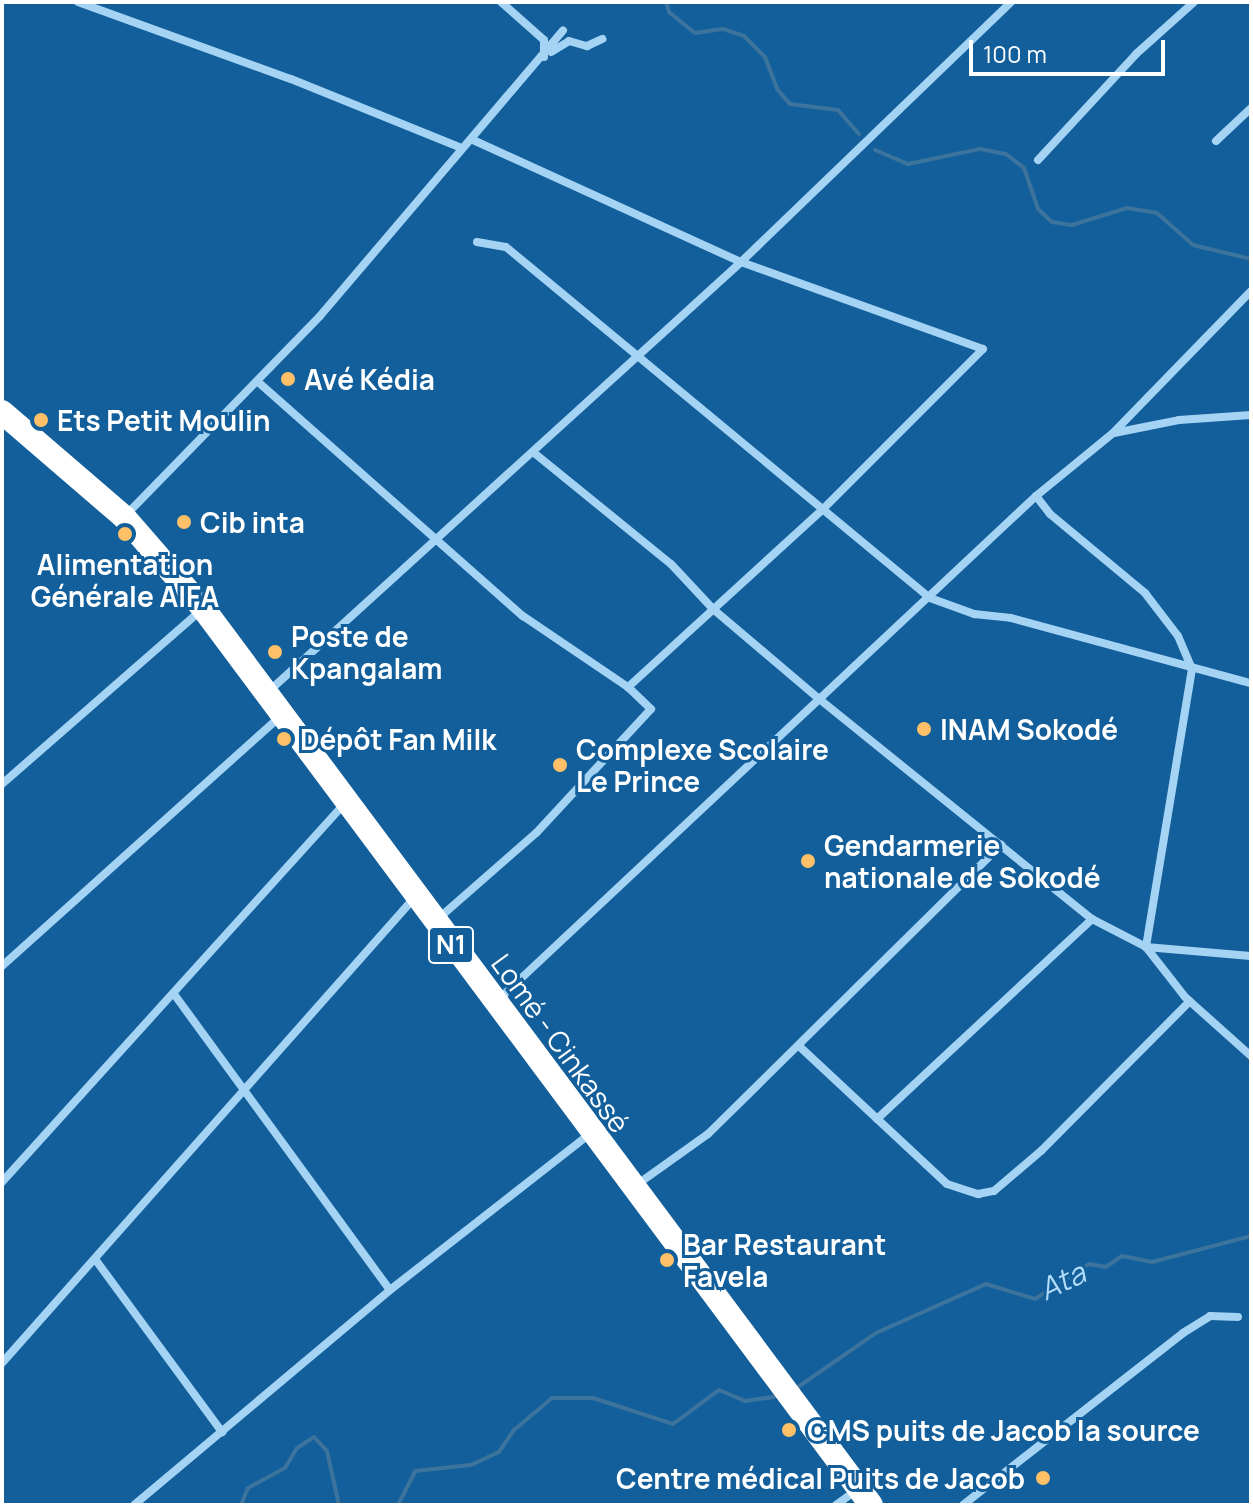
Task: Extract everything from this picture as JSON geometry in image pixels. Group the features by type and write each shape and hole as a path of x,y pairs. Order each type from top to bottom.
{"highway":[{"name":"Lomé - Cinkassé","path":"2,412 124,517 203,608 284,713 590,1134 865,1497"}],"street":[{"path":"78,2 291,79 462,148"},
{"path":"501,2 544,40 544,57"},
{"path":"268,692 741,262 1011,2"},
{"path":"1038,160 1136,54 1194,2"},
{"path":"124,517 320,316 462,148 473,140 544,57 563,30"},
{"path":"544,57 569,41 587,46 602,39"},
{"path":"1216,141 1251,108"},
{"path":"473,140 741,262 983,349 822,510 628,687"},
{"path":"477,242 506,247 635,359 930,598 1251,683"},
{"path":"494,1003 1036,496 1113,433 1251,291"},
{"path":"257,381 439,538 523,616 628,687 651,709 536,833 435,922"},
{"path":"1113,433 1179,420 1251,415"},
{"path":"533,452 671,564 713,609 818,698 1092,919 1146,947 1251,956"},
{"path":"1036,496 1050,514 1145,593 1178,636 1192,669 1146,947 1190,1001 1251,1056"},
{"path":"2,784 203,608"},
{"path":"2,966 284,713"},
{"path":"2,1182 347,801"},
{"path":"632,1188 708,1134 1001,845"},
{"path":"2,1363 242,1088 416,896"},
{"path":"877,1119 1092,919"},
{"path":"174,994 390,1290"},
{"path":"799,1046 947,1184 962,1193 994,1191 1190,1001"},
{"path":"134,1505 390,1290 590,1134"},
{"path":"95,1259 222,1432"},
{"path":"963,1505 1183,1333 1210,1316 1238,1317"},
{"path":"836,1505 865,1497"}],"waterway":[{"path":"666,2 669,12 695,33 723,29 744,36 765,57 777,89 790,104 838,110 859,134"},
{"path":"875,150 908,164 980,149 1006,154 1024,168 1038,209 1052,222 1072,225 1127,208 1157,213 1193,245 1251,259"},
{"name":"Ata","path":"798,1387 876,1333 986,1284 1035,1299 1089,1264 1106,1267 1122,1256 1152,1262 1251,1236"},
{"name":"Ata","path":"398,1505 415,1471 471,1465 499,1452 514,1430 552,1398 593,1398 673,1424 719,1390 745,1401 774,1397"},
{"name":"Ata","path":"241,1505 248,1488 285,1468 297,1448 314,1437 327,1451 339,1505"}],"place":[{"name":"Avé Kédia","path":"288,379"},
{"name":"Ets Petit Moulin","path":"41,420"},
{"name":"Cib inta","path":"184,522"},
{"name":"Alimentation Générale AIFA","path":"125,534"},
{"name":"Poste de Kpangalam","path":"275,652"},
{"name":"INAM Sokodé","path":"924,729"},
{"name":"Dépôt Fan Milk","path":"284,739"},
{"name":"Complexe Scolaire Le Prince","path":"560,765"},
{"name":"Gendarmerie nationale de Sokodé","path":"808,861"},
{"name":"Bar Restaurant Favela","path":"667,1260"},
{"name":"CMS puits de Jacob la source","path":"789,1430"},
{"name":"Centre médical Puits de Jacob","path":"1043,1478"}]}
